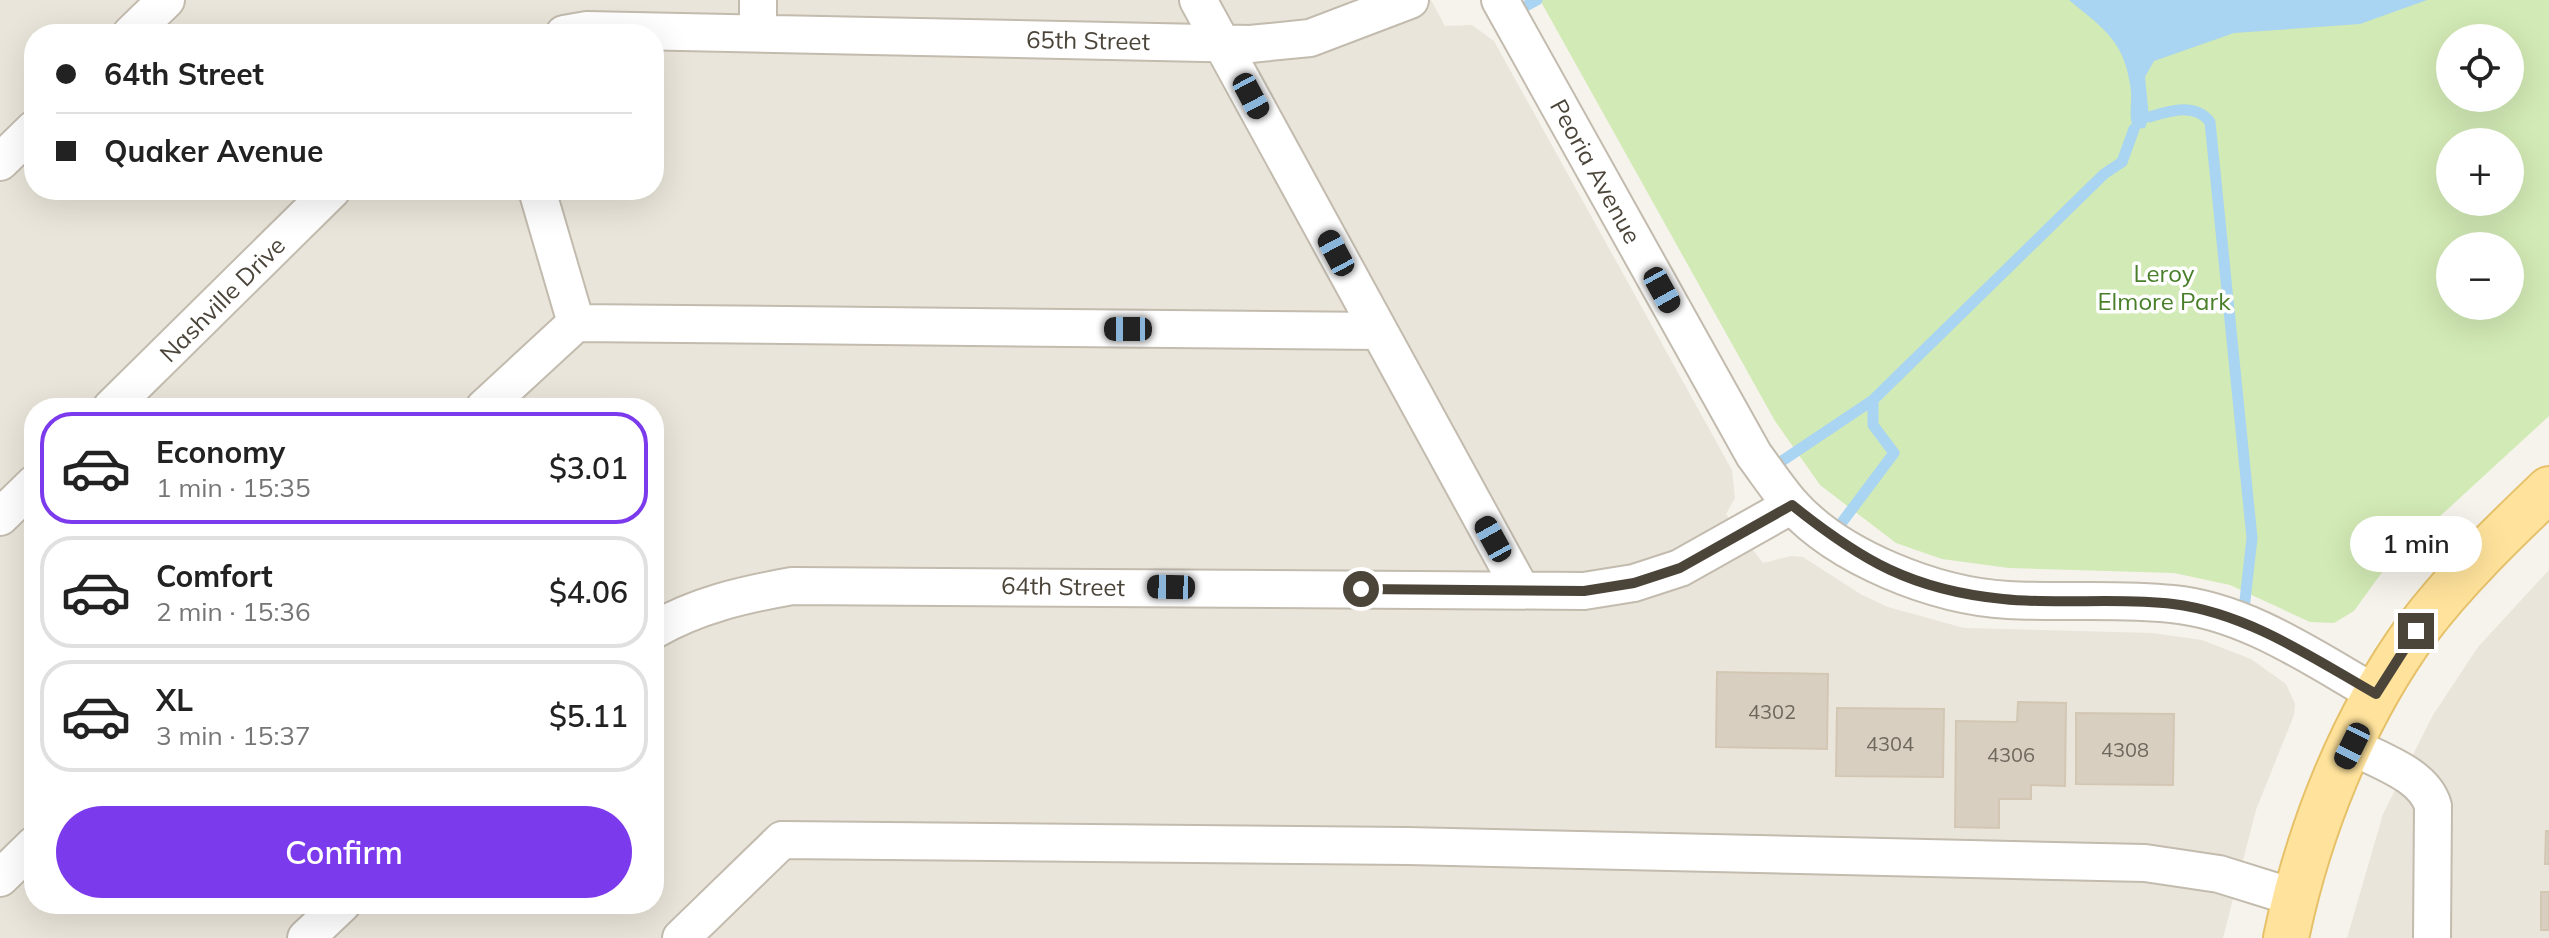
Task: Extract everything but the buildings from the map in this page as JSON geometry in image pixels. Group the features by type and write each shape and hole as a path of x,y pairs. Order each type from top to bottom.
{"main road":[{"path":"2291,918 2323,806 2376,694 2416,631 2478,557 2549,489"}],"street":[{"path":"141,24 166,0"},
{"path":"1198,0 1521,590"},
{"name":"65th Street","path":"758,16 1222,43 1310,38 1410,0"},
{"name":"Peoria Avenue","path":"1500,0 1754,455 1792,505"},
{"path":"660,24 758,16"},
{"path":"0,162 24,139"},
{"name":"Nashville Drive","path":"121,398 322,200"},
{"path":"540,200 576,323"},
{"path":"495,398 576,323 1379,331"},
{"path":"0,517 24,494"},
{"path":"1792,505 1843,546 1887,571 1940,589 2004,599 2173,604 2233,618 2376,694"},
{"name":"64th Street","path":"664,626 724,599 792,586 888,584 1584,591 1634,583 1680,568 1792,505"},
{"path":"2352,746 2407,775 2430,795 2433,806 2432,938"},
{"path":"681,938 782,840 1408,846 2145,863 2219,874 2291,918"},
{"path":"0,878 24,855"},
{"path":"306,938 331,914"}],"shaded area":[{"path":"0,0 1431,0 1445,26 1472,25 1494,41 1732,470 1735,498 1726,514 1763,563 1791,556 1803,557 1862,595 1888,607 1964,628 2152,633 2202,640 2251,659 2286,684 2295,704 2294,715 2256,810 2223,938 0,938"},
{"path":"2549,570 2549,938 2347,938 2383,814 2433,715 2478,647"}],"green space":[{"name":"Leroy Elmore Park","path":"1540,0 2549,0 2549,416 2388,564 2354,611 2334,623 2310,622 2230,585 2174,573 2009,568 1942,559 1896,543 1820,485 1775,421"}],"water":[{"path":"2069,0 2427,0 2360,24 2234,33 2154,61 2145,77 2149,117 2145,128 2134,129 2128,74 2118,48 2103,29"}],"waterway":[{"path":"1513,13 1537,0"},
{"path":"2149,117 2189,110 2210,122 2252,538 2243,618"},
{"path":"1770,469 1873,400 2104,174 2122,162 2134,129"},
{"path":"1834,533 1894,453 1873,425 1873,400"}],"route":[{"path":"1361,589 1584,591 1634,583 1680,568 1792,505 1843,546 1887,571 1940,589 2004,599 2173,604 2233,618 2376,694 2416,631"}]}
